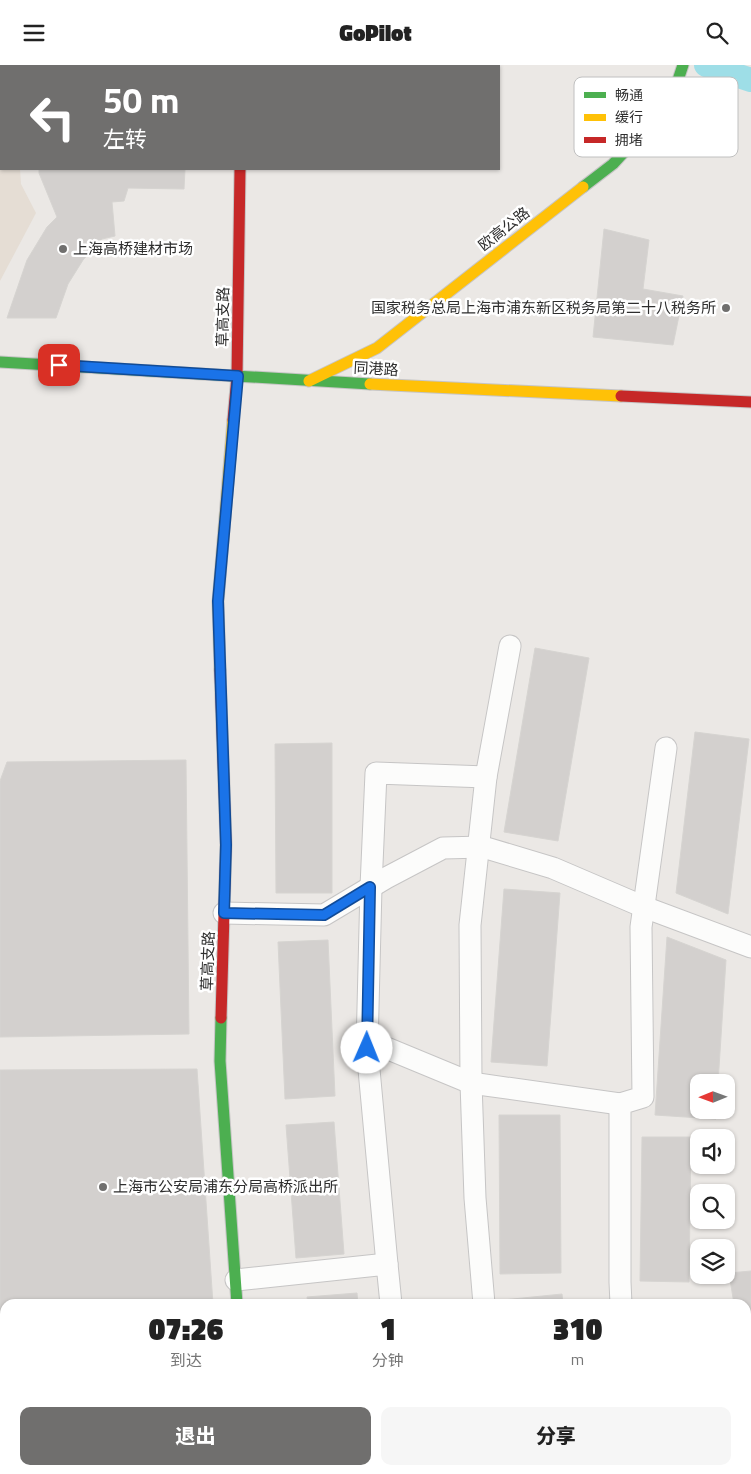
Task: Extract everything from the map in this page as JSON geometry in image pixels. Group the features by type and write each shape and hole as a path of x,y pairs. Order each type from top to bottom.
{"street":[{"name":"欧高公路","path":"679,77 683,65"},
{"name":"欧高公路","path":"308,381 377,347 619,157"},
{"name":"草高支路","path":"237,1299 220,1061 226,845 218,601 238,376 240,170"},
{"name":"同港路","path":"0,361 308,381 751,402"},
{"path":"484,1299 475,1198 471,1083 470,925 486,777 510,646"},
{"path":"367,1040 471,1083 620,1104 643,1097 641,927 666,748"},
{"path":"390,1299 367,1040 370,887 376,773 486,777"},
{"path":"224,913 324,915 370,887 443,848 479,847 553,868 644,907 751,947"},
{"path":"620,1104 621,1299"},
{"path":"236,1280 387,1264"}],"shaded area":[{"path":"0,170 20,170 21,184 36,213 0,281"}],"building":[{"name":"上海高桥建材市场","path":"39,170 185,170 184,189 128,188 124,201 112,202 115,236 102,239 83,260 68,284 56,318 7,318 27,260 47,227 57,217"},
{"path":"604,229 649,240 643,289 683,296 673,345 593,337"},
{"path":"535,648 589,658 558,841 504,832"},
{"path":"695,732 749,739 728,914 676,893"},
{"path":"332,743 332,893 276,893 275,744"},
{"path":"186,760 189,1034 0,1037 0,781 7,762"},
{"path":"504,889 560,893 547,1066 491,1062"},
{"path":"667,937 726,960 719,1074 690,1074 690,1117 655,1115"},
{"path":"328,940 335,1096 285,1099 278,942"},
{"name":"上海市公安局浦东分局高桥派出所","path":"197,1069 213,1299 0,1299 0,1070"},
{"path":"499,1115 560,1115 561,1273 500,1274"},
{"path":"334,1122 344,1254 296,1258 286,1125"},
{"path":"642,1137 690,1137 689,1282 640,1281"},
{"path":"751,1271 751,1299 733,1299 731,1284 735,1284 735,1272"},
{"path":"357,1293 358,1299 307,1299 307,1297"},
{"path":"562,1294 562,1299 513,1299"}],"waterway":[{"path":"706,65 751,80"}],"traffic: fast":[{"path":"679,77 683,65"},
{"path":"583,187 619,157"},
{"path":"0,362 370,384"},
{"path":"221,1018 220,1061 237,1299"}],"traffic: slow":[{"path":"309,381 377,348 583,187"},
{"path":"370,384 621,396"},
{"path":"220,670 218,602 233,420"}],"traffic: jam":[{"path":"233,420 237,376 240,170"},
{"path":"621,396 751,402"},
{"path":"220,670 226,844 221,1018"}],"place":[{"name":"上海高桥建材市场","path":"63,249"},
{"name":"国家税务总局上海市浦东新区税务局第二十八税务所","path":"726,308"},
{"name":"上海市公安局浦东分局高桥派出所","path":"103,1187"}],"route":[{"path":"59,365 238,376 218,601 226,845 224,913 324,915 370,887 367,1048"}]}
